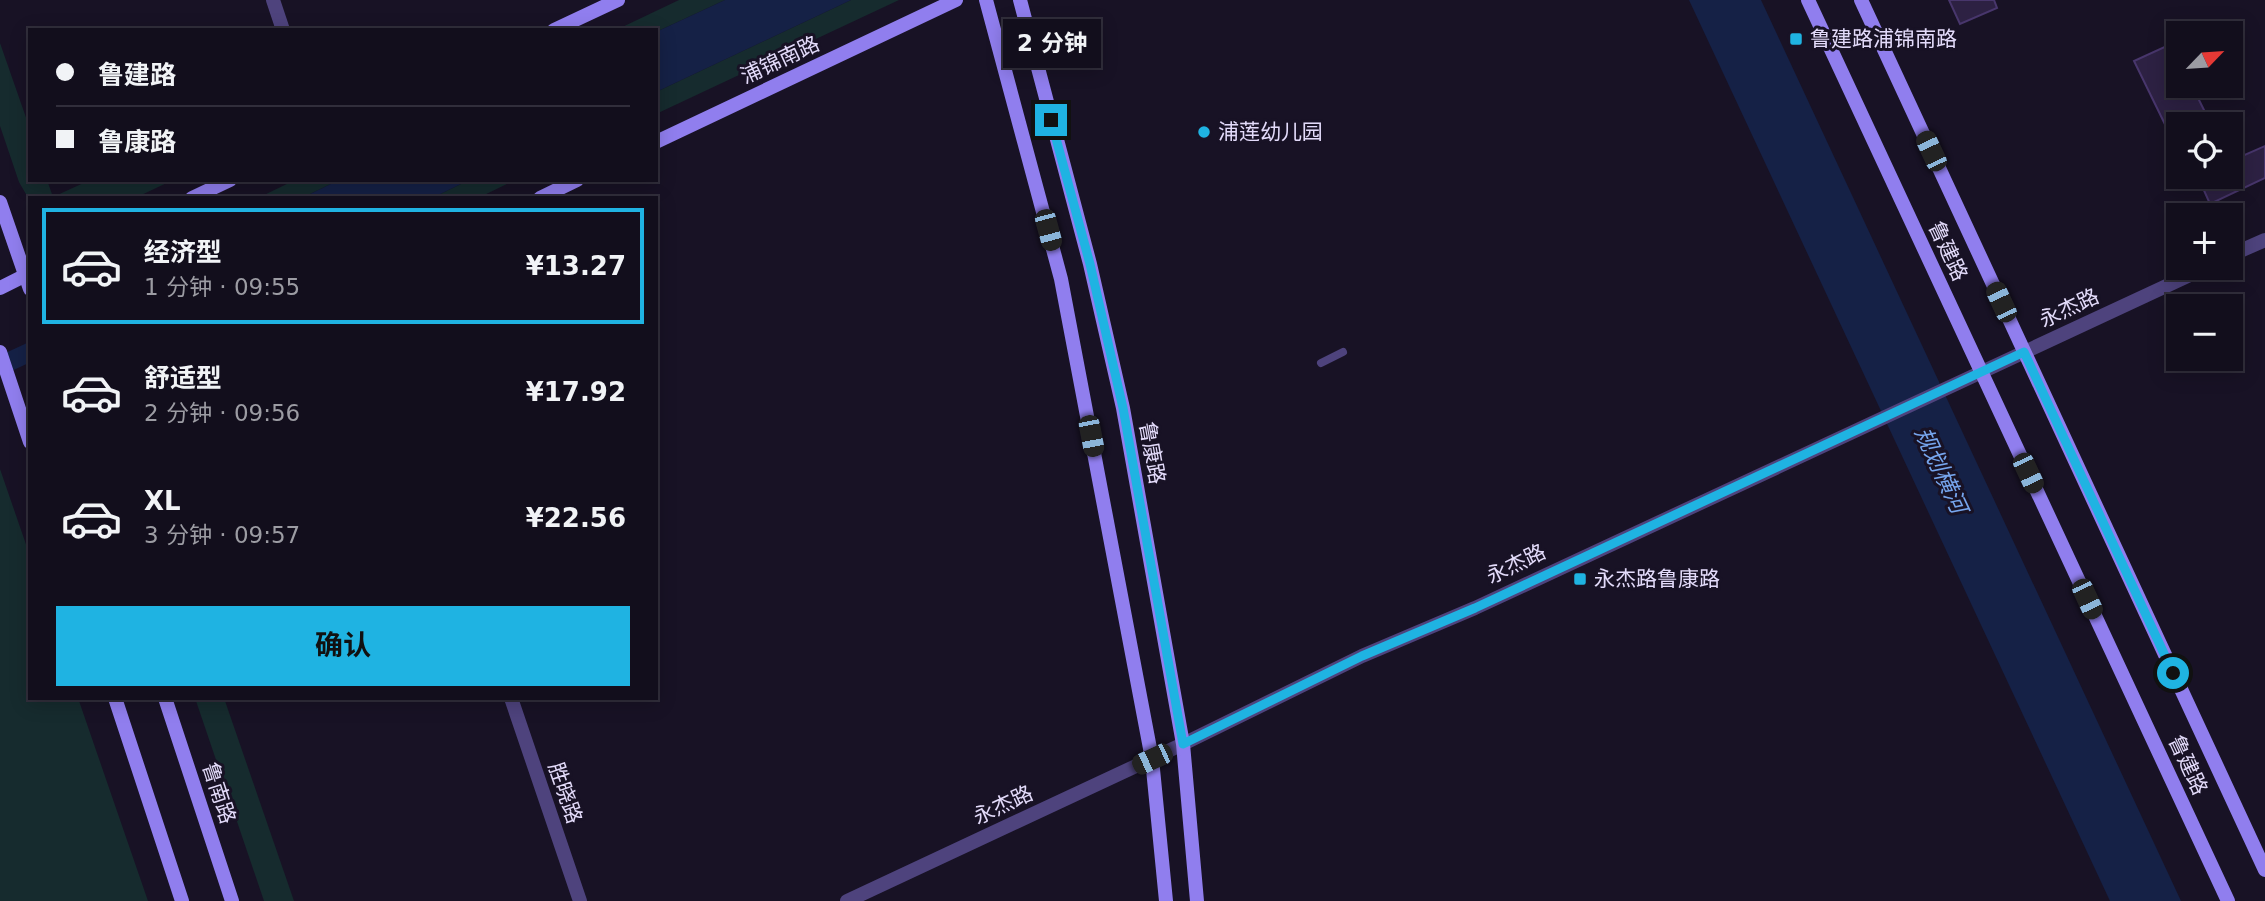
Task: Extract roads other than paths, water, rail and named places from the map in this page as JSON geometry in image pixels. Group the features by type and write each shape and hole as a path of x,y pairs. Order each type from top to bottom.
{"street":[{"path":"273,0 282,28"},
{"path":"558,28 618,0"},
{"name":"浦锦南路","path":"658,141 956,0"},
{"path":"986,0 1061,279 1152,759 1166,901"},
{"name":"鲁康路","path":"1020,0 1090,264 1123,408 1183,744 1197,901"},
{"name":"鲁建路","path":"1808,0 2228,901"},
{"name":"鲁建路","path":"1861,0 2265,870"},
{"path":"196,196 226,182"},
{"path":"544,196 573,182"},
{"path":"0,202 28,279 0,288"},
{"path":"2243,250 2265,240"},
{"name":"永杰路","path":"847,901 1152,759 1362,656 1475,608 2179,280"},
{"path":"0,352 28,435"},
{"path":"116,700 182,901"},
{"name":"鲁南路","path":"166,700 232,901"},
{"name":"胜晓路","path":"512,700 580,901"}],"lane":[{"path":"1321,363 1343,352"}],"water":[{"path":"725,0 851,0 658,91 658,31"},
{"name":"规划横河","path":"1689,0 1761,0 2181,901 2110,901"},
{"path":"335,182 465,182 436,196 306,196"}],"waterway":[{"path":"0,366 28,353"}],"place":[{"name":"鲁建路浦锦南路","path":"1796,39"},
{"name":"浦莲幼儿园","path":"1204,132"},
{"name":"永杰路鲁康路","path":"1580,579"}]}
